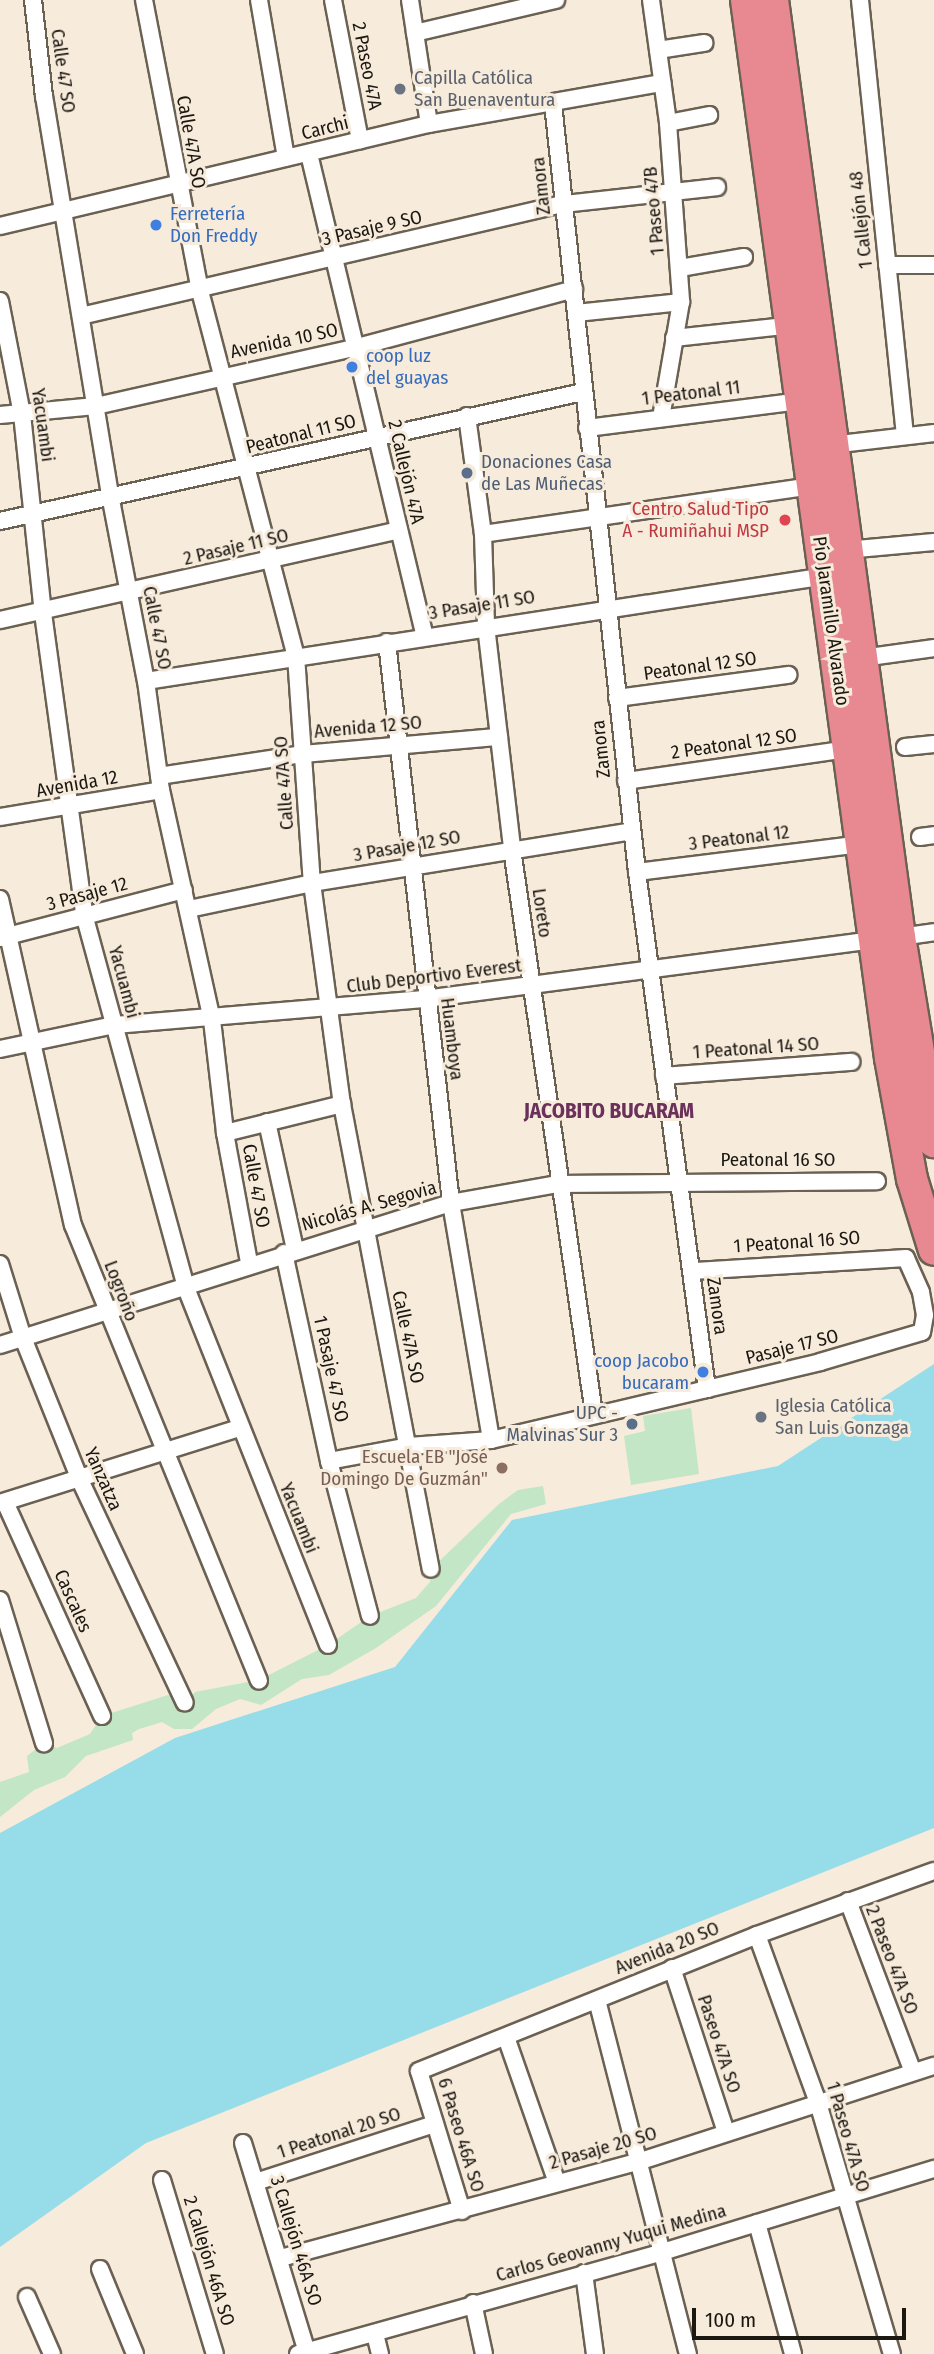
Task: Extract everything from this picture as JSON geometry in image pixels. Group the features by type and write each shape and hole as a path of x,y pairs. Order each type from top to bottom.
{"highway":[{"name":"Pío Jaramillo Alvarado","path":"746,0 848,749 886,939 934,1142"},
{"name":"Pío Jaramillo Alvarado","path":"773,0 831,445 862,657 886,939 912,1179 924,1249"}],"street":[{"name":"Calle 47 SO","path":"33,0 64,215 111,500 146,681 160,783 212,1020 225,1132 249,1263"},
{"name":"Calle 47A SO","path":"144,0 200,291 296,656 312,883 342,1104 363,1228 409,1447 431,1570"},
{"path":"259,0 286,158"},
{"name":"2 Paseo 47A","path":"333,0 360,140"},
{"path":"410,0 429,124"},
{"path":"415,33 556,0"},
{"name":"1 Paseo 47B","path":"651,0 668,123 681,302 661,418"},
{"name":"1 Callejón 48","path":"860,0 905,436"},
{"path":"658,50 704,43"},
{"name":"Carchi","path":"0,226 64,215 429,124 662,83"},
{"name":"Zamora","path":"552,104 632,831 707,1389"},
{"path":"668,123 709,115"},
{"name":"2 Callejón 47A","path":"309,154 425,636"},
{"name":"3 Pasaje 9 SO","path":"81,316 200,291 564,204 674,194 718,187"},
{"path":"680,268 744,257"},
{"path":"887,265 934,265"},
{"name":"Avenida 10 SO","path":"0,415 96,406 354,348 573,289"},
{"name":"Yacuambi","path":"0,301 22,414 43,613 85,918 186,1288 328,1645"},
{"path":"576,313 681,302"},
{"path":"674,338 776,327"},
{"name":"Peatonal 11 SO","path":"0,522 33,513 111,500 467,416 583,392"},
{"name":"1 Peatonal 11","path":"587,428 801,401"},
{"name":"Loreto","path":"467,416 483,534 486,626 512,849 558,1184 594,1414"},
{"path":"831,445 934,432"},
{"path":"483,534 813,486"},
{"name":"2 Pasaje 11 SO","path":"0,620 128,594 399,530"},
{"path":"846,550 934,542"},
{"name":"3 Pasaje 11 SO","path":"146,681 606,607 826,576"},
{"name":"Huamboya","path":"387,642 396,745 413,867 425,999 451,1203 491,1440"},
{"path":"862,657 934,648"},
{"name":"Peatonal 12 SO","path":"617,698 788,675"},
{"name":"Avenida 12 SO","path":"160,783 303,754 499,737"},
{"path":"905,747 934,744"},
{"name":"2 Peatonal 12 SO","path":"626,781 848,749"},
{"name":"Avenida 12","path":"0,817 68,809 160,783"},
{"name":"3 Pasaje 12 SO","path":"189,909 312,883 632,831"},
{"name":"3 Peatonal 12","path":"637,872 846,846"},
{"name":"3 Pasaje 12","path":"3,937 85,918 184,890"},
{"name":"Logroño","path":"0,899 3,937 33,1044 74,1225 106,1313 259,1680"},
{"name":"Club Deportivo Everest","path":"0,1049 114,1025 212,1020 425,999 934,932"},
{"name":"1 Peatonal 14 SO","path":"664,1076 851,1062"},
{"path":"225,1132 342,1104"},
{"name":"1 Pasaje 47 SO","path":"267,1122 329,1461 370,1616"},
{"name":"Nicolás A. Segovia","path":"0,1345 186,1288 249,1263 451,1203 558,1184 680,1181"},
{"name":"Peatonal 16 SO","path":"680,1181 877,1181"},
{"name":"1 Peatonal 16 SO","path":"691,1271 924,1249"},
{"name":"Pasaje 17 SO","path":"329,1461 409,1447 491,1440 908,1339 922,1332 928,1289 924,1249"},
{"name":"Yanzatza","path":"0,1264 23,1338 80,1480 185,1703"},
{"path":"2,1503 240,1428"},
{"name":"Cascales","path":"2,1503 102,1716"},
{"path":"0,1600 44,1743"},
{"name":"Avenida 20 SO","path":"419,2071 507,2040 672,1968 757,1935 848,1901 933,1875"},
{"name":"2 Paseo 47A SO","path":"848,1901 913,2072"},
{"name":"1 Paseo 47A SO","path":"757,1935 818,2103 843,2197 892,2354"},
{"name":"Paseo 47A SO","path":"672,1968 726,2133"},
{"path":"597,2000 659,2253 688,2354"},
{"path":"507,2040 557,2183"},
{"name":"2 Pasaje 20 SO","path":"281,2258 638,2162 934,2066"},
{"name":"6 Paseo 46A SO","path":"419,2071 461,2211"},
{"name":"1 Peatonal 20 SO","path":"256,2182 435,2124"},
{"name":"3 Callejón 46A SO","path":"243,2143 281,2258 303,2353"},
{"name":"Carlos Geovanny Yuqui Medina","path":"303,2353 473,2303 659,2253 934,2169"},
{"name":"2 Callejón 46A SO","path":"162,2180 215,2354"},
{"path":"757,2223 793,2354"},
{"path":"100,2269 135,2354"},
{"path":"584,2273 595,2354"},
{"path":"27,2297 52,2354"},
{"path":"473,2303 484,2354"},
{"path":"375,2334 380,2354"}],"green space":[{"path":"691,1408 699,1474 631,1485 624,1436 645,1431 643,1416"},
{"path":"543,1486 546,1504 511,1514 436,1606 376,1648 329,1675 302,1679 261,1705 240,1699 216,1709 192,1729 174,1729 162,1722 139,1729 132,1733 133,1740 86,1756 65,1777 34,1790 0,1817 0,1782 29,1772 27,1756 44,1743 57,1748 90,1734 102,1716 168,1695 185,1703 195,1692 259,1680 328,1645 370,1616 416,1598 430,1582 431,1569 499,1504 518,1490"}],"water":[{"path":"934,1364 934,1828 146,2143 0,2247 0,1833 175,1738 395,1667 512,1520 778,1466"}],"place":[{"name":"Capilla Católica San Buenaventura","path":"400,89"},
{"name":"Ferretería Don Freddy","path":"156,225"},
{"name":"coop luz del guayas","path":"352,367"},
{"name":"Donaciones Casa de Las Muñecas","path":"467,473"},
{"name":"Centro Salud Tipo A - Rumiñahui MSP","path":"785,520"},
{"name":"coop Jacobo bucaram","path":"703,1372"},
{"name":"Iglesia Católica San Luis Gonzaga","path":"761,1417"},
{"name":"UPC - Malvinas Sur 3","path":"632,1424"},
{"name":"Escuela EB \"José Domingo De Guzmán\"","path":"502,1468"}],"district":[{"name":"JACOBITO BUCARAM","path":"609,1111"}]}
